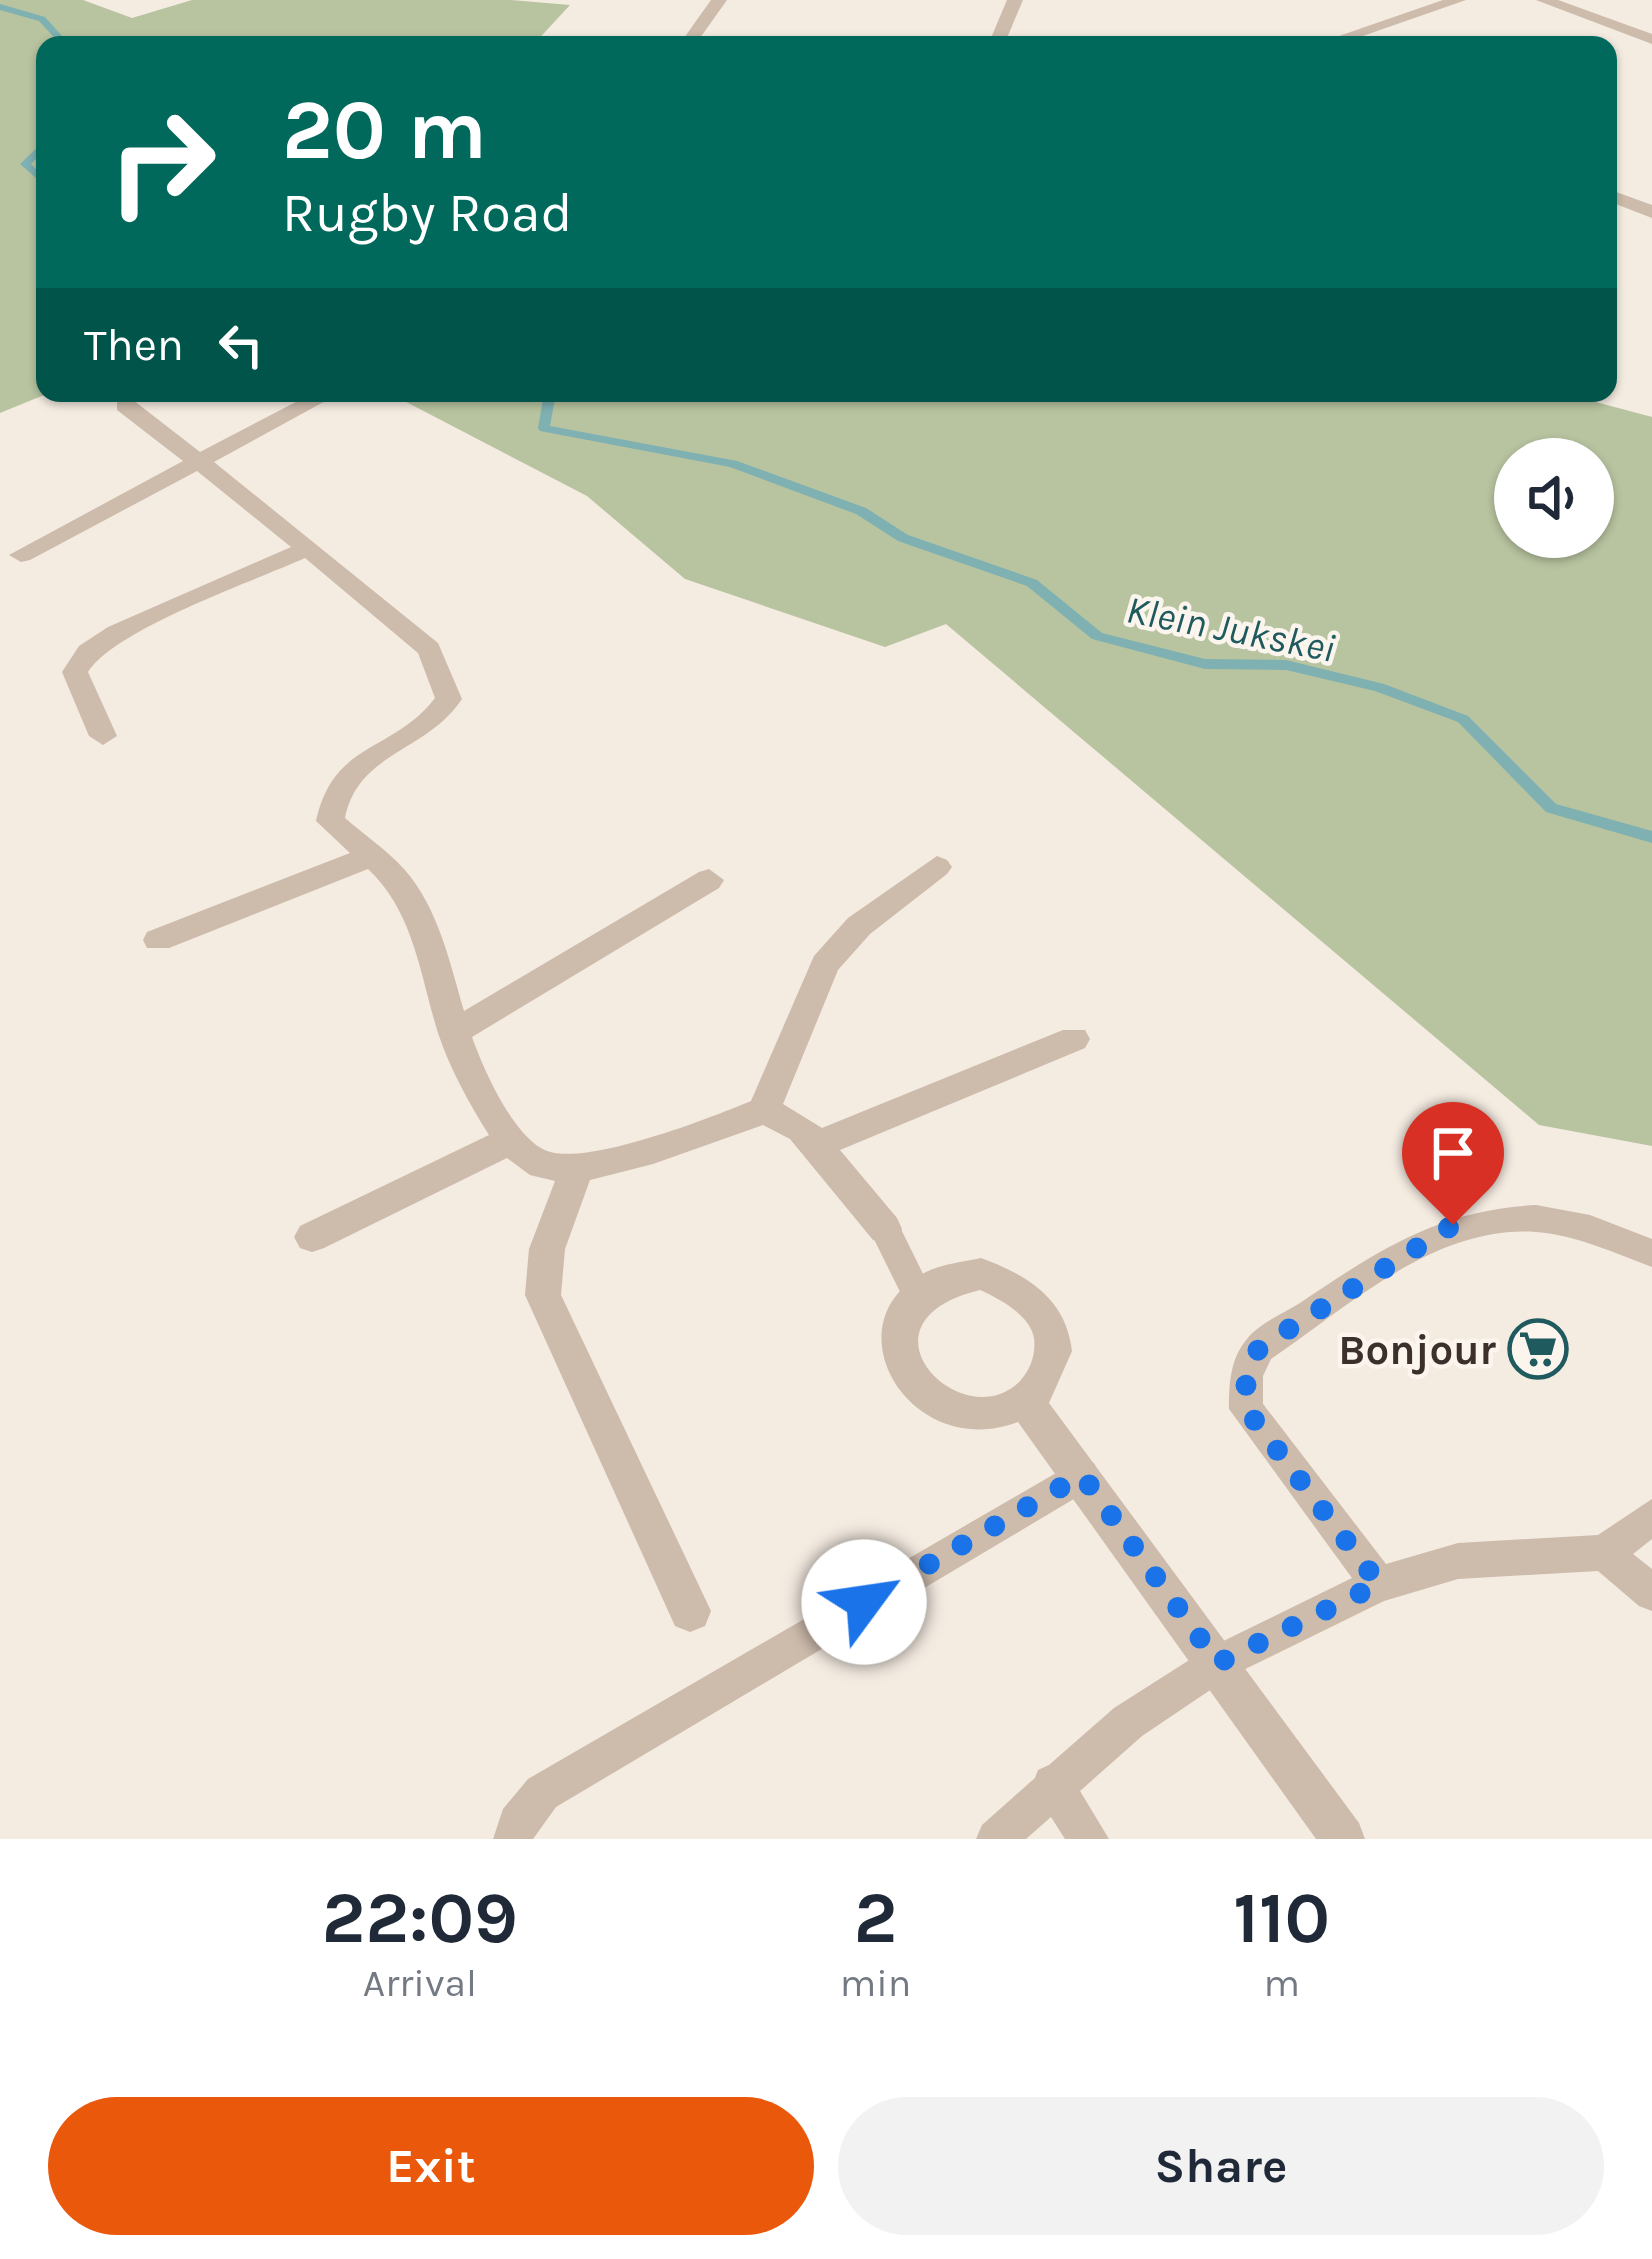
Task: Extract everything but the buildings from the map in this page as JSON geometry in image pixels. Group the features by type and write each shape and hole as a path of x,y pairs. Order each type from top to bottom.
{"street":[{"path":"693,36 719,0"},
{"path":"1000,36 1015,0"},
{"path":"1349,36 1458,0"},
{"path":"1544,0 1652,38"},
{"path":"1617,198 1652,212"},
{"path":"21,555 311,402"},
{"path":"124,405 198,459 429,649 449,699 440,716 356,764 340,781 331,821 389,872 409,898 441,977 454,1032 509,1141 541,1166 577,1167 676,1142 764,1110 787,1118 817,1145 885,1229"},
{"path":"103,736 75,672 88,652 117,633 308,548"},
{"path":"158,940 369,857"},
{"path":"764,1110 825,964 859,926 937,867"},
{"path":"454,1032 709,880"},
{"path":"817,1145 1074,1039"},
{"path":"312,1238 509,1141"},
{"path":"577,1167 548,1249 543,1295 691,1611"},
{"path":"982,1274 1015,1285 1042,1310 1053,1342 1048,1375 1026,1402 983,1415 936,1405 905,1372 898,1330 916,1294 946,1277 982,1274"},
{"path":"1026,1402 1343,1839"}],"lane":[{"path":"1379,1584 1246,1409 1246,1375 1259,1348 1453,1225 1504,1215 1579,1222 1652,1253"},
{"path":"885,1229 916,1294"},
{"path":"513,1839 517,1823 542,1792 1082,1475"},
{"path":"996,1839 1052,1784 1129,1722 1218,1663 1379,1584 1458,1562 1604,1553 1652,1516"},
{"path":"1604,1553 1652,1593"},
{"path":"1052,1784 1089,1839"}],"green space":[{"path":"0,0 83,0 132,18 192,0 511,0 570,5 541,36 36,36 36,398 0,413"},
{"path":"406,402 1596,402 1652,417 1652,1146 1539,1125 946,624 885,647 685,579 587,496"}],"waterway":[{"name":"Klein Jukskei","path":"0,7 42,19 58,36"},
{"name":"Klein Jukskei","path":"36,152 25,164 36,174"},
{"name":"Klein Jukskei","path":"548,402 544,428 733,464 861,511 903,538 1032,583 1097,636 1205,664 1286,665 1379,687 1463,719 1551,808 1652,837"}],"place":[{"name":"Bonjour","path":"1538,1349"}],"route":[{"path":"864,1602 1082,1475 1218,1663 1379,1584 1246,1409 1246,1375 1259,1348 1453,1225"}]}
